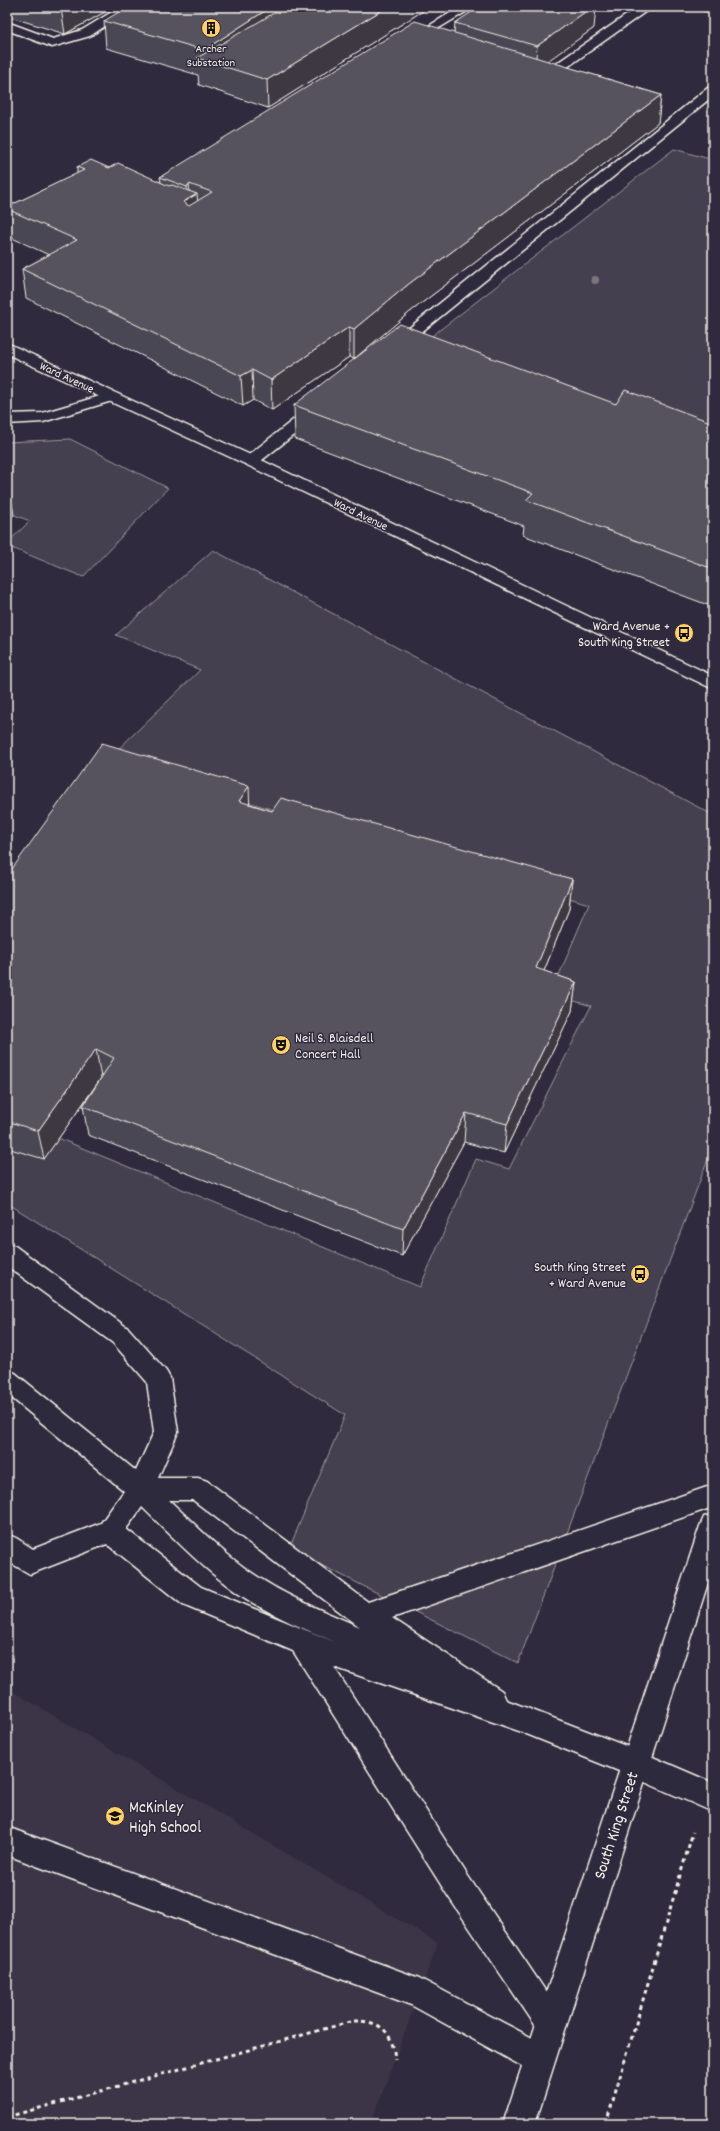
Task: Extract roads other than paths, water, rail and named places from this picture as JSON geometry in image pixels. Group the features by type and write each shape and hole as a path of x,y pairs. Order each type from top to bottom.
{"main road":[{"path":"7,26 52,43 86,32 128,7"},
{"path":"384,355 713,90"},
{"name":"Ward Avenue","path":"7,348 251,461 713,683"},
{"path":"251,461 328,400"},
{"name":"South King Street","path":"519,2124 634,1763 713,1526"},
{"path":"634,1763 713,1798"}],"lane":[{"path":"400,47 468,7"},
{"path":"533,86 646,7"},
{"path":"7,419 43,417 110,397"},
{"path":"7,1253 121,1336 158,1378 166,1432 140,1489 110,1531 30,1562 7,1546"},
{"path":"7,1380 140,1489 207,1553 242,1581 276,1602 310,1620 361,1640 441,1666"},
{"path":"140,1489 198,1489 366,1615 520,1718"},
{"path":"366,1615 713,1496"},
{"path":"110,1531 192,1596 302,1641 520,1718 634,1763"},
{"path":"302,1641 458,1886 551,2024"},
{"path":"7,1841 419,1993 540,2059"}],"place":[{"name":"Archer Substation","path":"211,28"},
{"name":"Ward Avenue + South King Street","path":"684,633"},
{"name":"Neil S. Blaisdell Concert Hall","path":"281,1045"},
{"name":"South King Street + Ward Avenue","path":"640,1274"},
{"name":"McKinley High School","path":"115,1816"}]}
